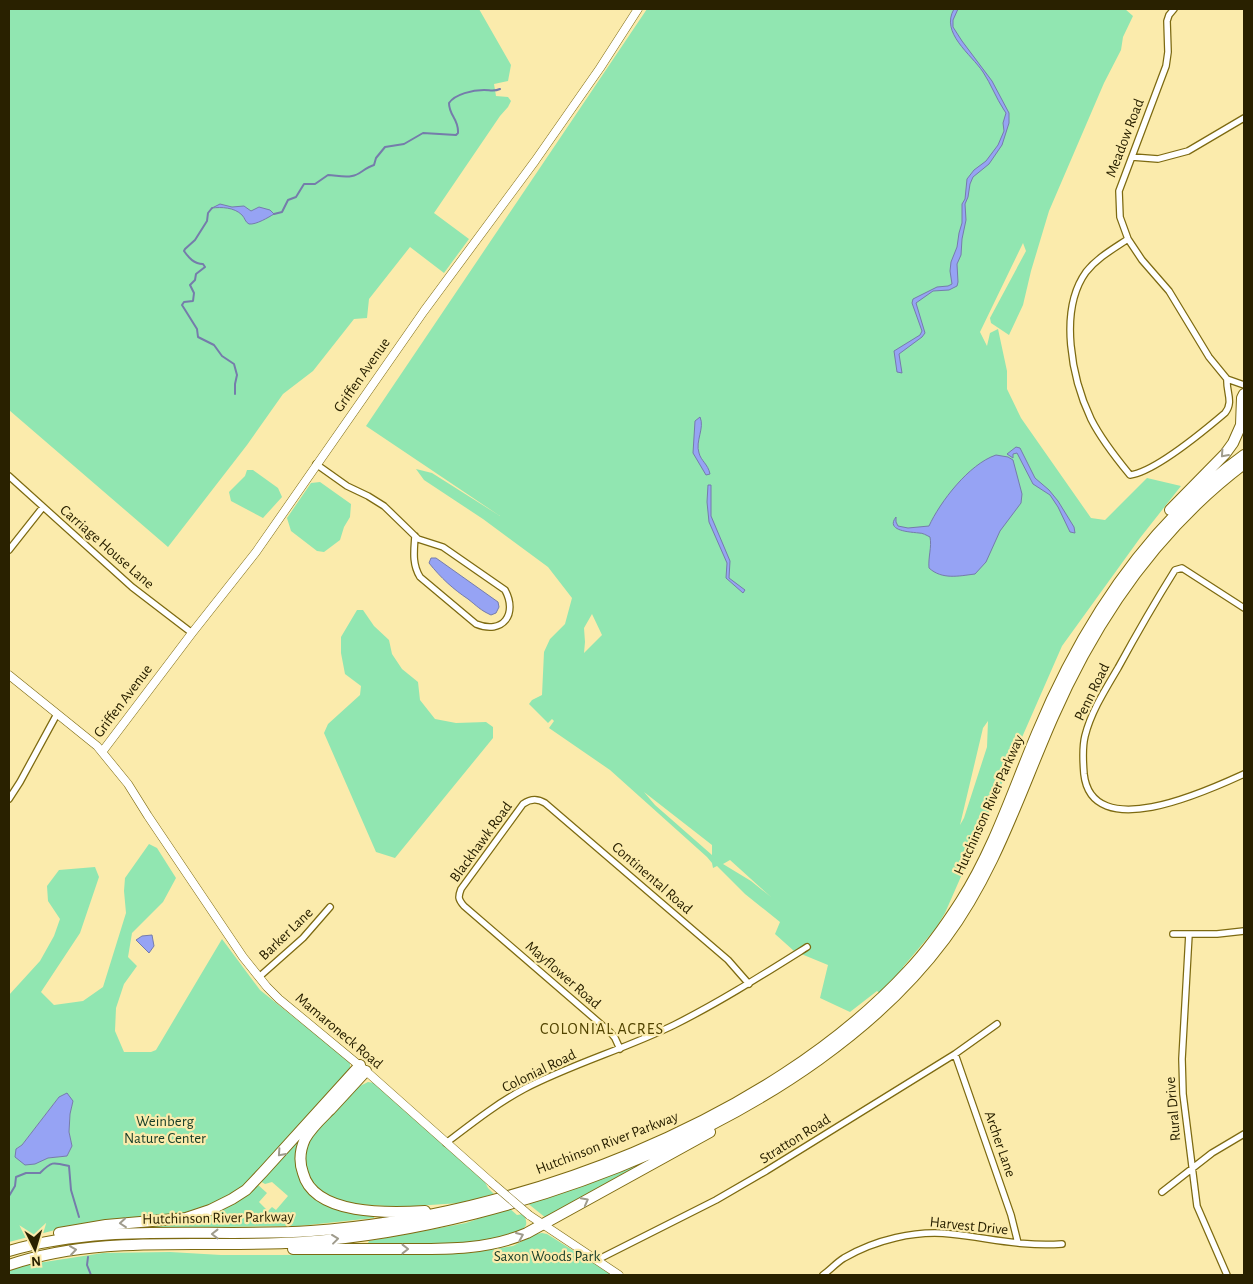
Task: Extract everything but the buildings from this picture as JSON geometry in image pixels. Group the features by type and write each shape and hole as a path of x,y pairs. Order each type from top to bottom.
{"highway":[{"path":"1096,617 1121,575 1159,524 1176,503 1225,454 1233,443 1241,425 1244,394"},
{"name":"Hutchinson River Parkway","path":"9,1251 58,1239 104,1234 268,1233 330,1230 387,1223 461,1208 524,1191 635,1151 692,1126 743,1099 790,1070 840,1034 876,1003 924,953 950,919 973,882 993,840 1050,703 1096,617 1129,569 1165,525 1192,497 1244,454"},
{"name":"Hutchinson River Parkway","path":"9,1265 50,1254 90,1248 130,1245 234,1245 305,1242 360,1236 424,1225 479,1212 562,1187 627,1163 692,1135 754,1102 817,1061 862,1026 913,978 944,941 971,901 993,860 1062,696 1108,613 1135,575 1181,520 1214,488 1244,464"},
{"path":"363,1068 306,1137 302,1147 300,1162 309,1186 315,1194 324,1200 345,1206 397,1212 461,1208"},
{"path":"9,1251 30,1241 60,1232 106,1225 186,1218 217,1207 239,1195 252,1184 363,1068"},
{"path":"234,1245 269,1249 456,1249 497,1244 520,1236 720,1127 754,1102"}],"street":[{"name":"Griffen Avenue","path":"102,752 256,552 426,307 535,161 600,68 638,9"},
{"name":"Meadow Road","path":"1174,9 1167,21 1168,52 1166,66 1119,191 1120,217 1128,239 1142,260 1169,291 1209,357 1228,379 1244,385"},
{"path":"1132,157 1158,159 1188,151 1244,118"},
{"path":"1128,239 1094,264 1076,290 1071,324 1071,352 1084,402 1091,420 1130,476 1144,472 1166,458 1225,413 1230,402 1227,386 1228,379"},
{"path":"316,464 347,486 384,506 415,536 418,539 442,547 505,590 510,598 511,607 509,615 504,622 495,627 486,628 476,624 420,577 415,569 414,562 415,536"},
{"name":"Carriage House Lane","path":"9,476 132,587 192,633"},
{"path":"9,550 43,507"},
{"name":"Penn Road","path":"1244,608 1182,568 1176,570 1154,602 1094,710 1085,737 1083,763 1085,784 1089,792 1095,799 1114,808 1138,809 1185,799 1244,774"},
{"name":"Mamaroneck Road","path":"9,675 102,752 128,784 223,929 258,977 279,999 363,1068 529,1215 619,1275"},
{"path":"9,799 57,714"},
{"name":"Blackhawk Road","path":"484,924 459,901 459,894 523,804 534,799"},
{"name":"Continental Road","path":"534,799 545,803 611,859 728,960 749,984"},
{"name":"Barker Lane","path":"258,977 302,938 330,908"},
{"name":"Mayflower Road","path":"484,924 610,1032 620,1049"},
{"path":"1173,934 1234,934 1244,931"},
{"name":"Rural Drive","path":"1189,934 1182,1059 1183,1094 1197,1206 1227,1275"},
{"name":"Colonial Road","path":"446,1143 495,1107 525,1089 674,1024 749,984 808,947"},
{"name":"Stratton Road","path":"597,1260 716,1200 766,1171 955,1054 997,1024"},
{"name":"Archer Lane","path":"955,1054 1011,1215 1018,1244"},
{"path":"1162,1192 1212,1153 1244,1134"},
{"name":"Harvest Drive","path":"823,1275 843,1259 855,1253 885,1240 914,1234 951,1234 1018,1244 1062,1244"}],"green space":[{"path":"9,9 479,9 511,65 508,81 494,84 496,96 508,97 511,101 508,107 434,213 469,239 444,273 410,247 369,299 367,318 354,319 313,371 283,394 247,445 168,547 9,410"},
{"path":"647,9 1125,9 1133,16 1123,37 1121,50 1104,83 1049,211 1023,305 1009,335 991,323 990,318 1026,251 1023,243 980,332 987,346 990,333 998,329 1007,371 1007,389 1021,418 1091,518 1105,520 1147,478 1181,486 1140,538 1062,646 945,913 936,928 903,967 905,970 881,994 877,991 850,1012 820,998 828,965 794,951 775,934 780,922 745,894 717,866 713,868 712,863 707,857 610,770 549,728 554,721 552,719 548,723 529,704 532,700 542,695 544,652 550,639 565,624 572,598 548,567 483,519 424,480 416,469 432,473 500,516 366,426","holes":["592,614 602,635 584,653 584,628","988,721 987,747 960,825 983,728","644,792 712,845 712,855 655,805","730,860 771,897 751,881 723,864"]},
{"path":"247,470 253,470 278,488 282,497 263,518 231,501 229,492 245,476"},
{"path":"320,482 351,504 350,517 344,527 340,540 324,552 317,551 291,531 287,518 311,483"},
{"path":"357,610 363,610 374,626 389,640 392,654 402,669 418,682 420,700 435,719 456,723 486,722 493,727 493,738 395,858 376,852 324,733 328,724 360,695 361,686 345,674 341,653 341,637"},
{"name":"Weinberg Nature Center","path":"149,844 157,848 176,878 163,902 132,933 128,957 137,966 124,984 116,1008 115,1031 124,1052 151,1052 156,1050 222,939 260,990 350,1062 348,1075 241,1188 219,1202 200,1210 176,1216 59,1229 9,1242 9,995 40,961 54,936 60,919 48,901 47,886 59,870 95,867 99,877 80,933 41,992 54,1005 83,1001 103,987 126,913 125,878","holes":["59,1097 73,1101 69,1132 72,1146 67,1156 48,1158 16,1149 22,1145"]},
{"path":"368,1082 374,1083 485,1182 494,1194 460,1203 400,1207 356,1204 322,1196 309,1181 304,1164 308,1140 358,1087"},
{"path":"298,1138 300,1140 299,1177 304,1187 320,1202 374,1215 374,1218 299,1226 134,1228 134,1225 169,1223 257,1184 267,1193 259,1202 268,1211 272,1207 276,1210 288,1196 272,1182 265,1184 260,1181"},
{"path":"643,1163 645,1165 546,1218 526,1202 598,1180"},
{"path":"509,1208 517,1215 523,1214 526,1225 522,1230 502,1237 446,1247 368,1243 369,1241 466,1223"},
{"name":"Saxon Woods Park","path":"536,1234 547,1234 612,1275 9,1275 9,1271 25,1265 103,1253 170,1252 221,1255 280,1255 470,1253 513,1246"}],"water":[{"path":"954,9 958,9 953,20 953,27 992,81 1009,113 1009,123 1002,145 989,164 973,177 970,184 965,204 966,220 961,255 957,264 957,286 949,290 933,291 916,303 925,333 899,354 902,373 897,372 894,351 920,335 922,331 912,303 913,299 937,287 952,284 951,262 957,247 962,223 962,204 965,199 967,179 974,170 986,161 998,145 1004,131 1003,123 1006,113 983,72 954,35 951,18"},
{"path":"220,204 232,207 244,206 251,211 259,207 270,210 274,214 259,222 249,224 235,210 212,208"},
{"path":"700,417 701,426 698,448 700,456 710,474 706,475 693,453 695,421"},
{"path":"1016,447 1020,448 1035,478 1058,501 1074,527 1075,533 1070,532 1050,495 1033,484 1017,453 1013,454 1013,458 1007,454"},
{"path":"996,455 1013,460 1022,494 1021,503 1000,531 986,562 975,574 945,576 934,572 929,568 930,537 922,533 900,530 896,528 893,522 896,517 898,526 908,528 929,526 940,506 956,485 976,467"},
{"path":"708,485 711,485 711,516 730,561 729,578 745,590 743,593 726,578 727,563 709,522"},
{"path":"431,558 436,558 498,602 499,607 496,613 491,615 484,611 452,587 429,563"},
{"path":"152,935 154,946 149,953 136,940 142,936"},
{"path":"67,1093 73,1101 69,1132 72,1146 67,1156 48,1158 35,1164 25,1165 15,1157 16,1149 22,1145 59,1097"}],"waterway":[{"path":"274,214 282,212 288,200 296,197 304,184 315,184 328,175 346,177 357,174 374,165 376,158 385,147 404,144 423,133 456,135 458,128 449,103 460,95 470,92 500,89"},
{"path":"212,208 208,213 207,221 195,240 184,251 192,260 203,264 205,267 196,274 195,280 190,285 194,293 193,301 184,302 182,305 197,329 198,337 214,345 222,356 234,364 237,375 235,394"},
{"path":"9,1196 15,1186 16,1177 26,1173 40,1173 47,1166 53,1164 69,1166 71,1190 79,1217"},
{"path":"88,1257 87,1265 91,1275"}],"district":[{"name":"COLONIAL ACRES","path":"602,1029"}]}
